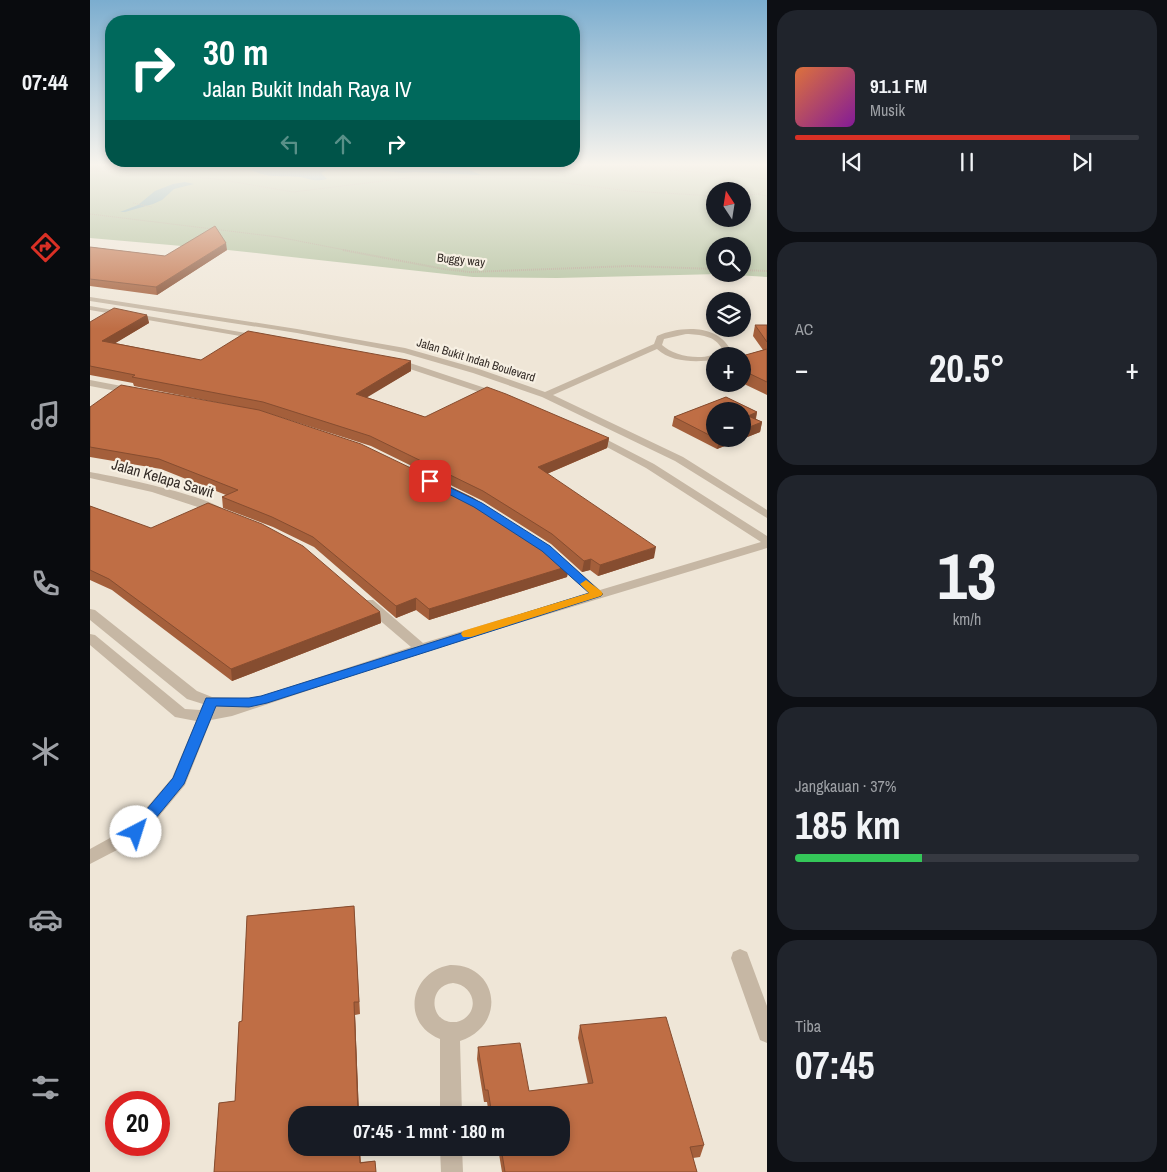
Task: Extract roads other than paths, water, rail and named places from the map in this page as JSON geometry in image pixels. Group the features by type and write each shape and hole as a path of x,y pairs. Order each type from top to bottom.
{"street":[{"name":"Jalan Bukit Indah Boulevard","path":"90,299 297,331 405,351 476,371 545,395 679,459 767,515"},
{"path":"90,308 264,338"},
{"path":"658,345 660,338 673,333 703,334 720,340 726,347"},
{"path":"545,395 658,345"},
{"path":"658,345 664,351 683,357 706,356"},
{"path":"389,360 471,385 508,400"},
{"path":"90,383 145,393"},
{"path":"587,432 650,466 767,543"},
{"name":"Jalan Kelapa Sawit","path":"90,475 117,479 162,492 198,503 233,517"},
{"path":"90,638 180,713 204,717 227,712 249,703 421,648 767,543"},
{"path":"546,549 597,594"},
{"path":"362,597 421,648"},
{"path":"90,613 192,695 211,702 249,703"},
{"path":"90,857 136,832 179,781 211,702"},
{"path":"740,958 767,1033"},
{"path":"450,1032 451,1106"},
{"path":"451,1156 452,1172"}]}
